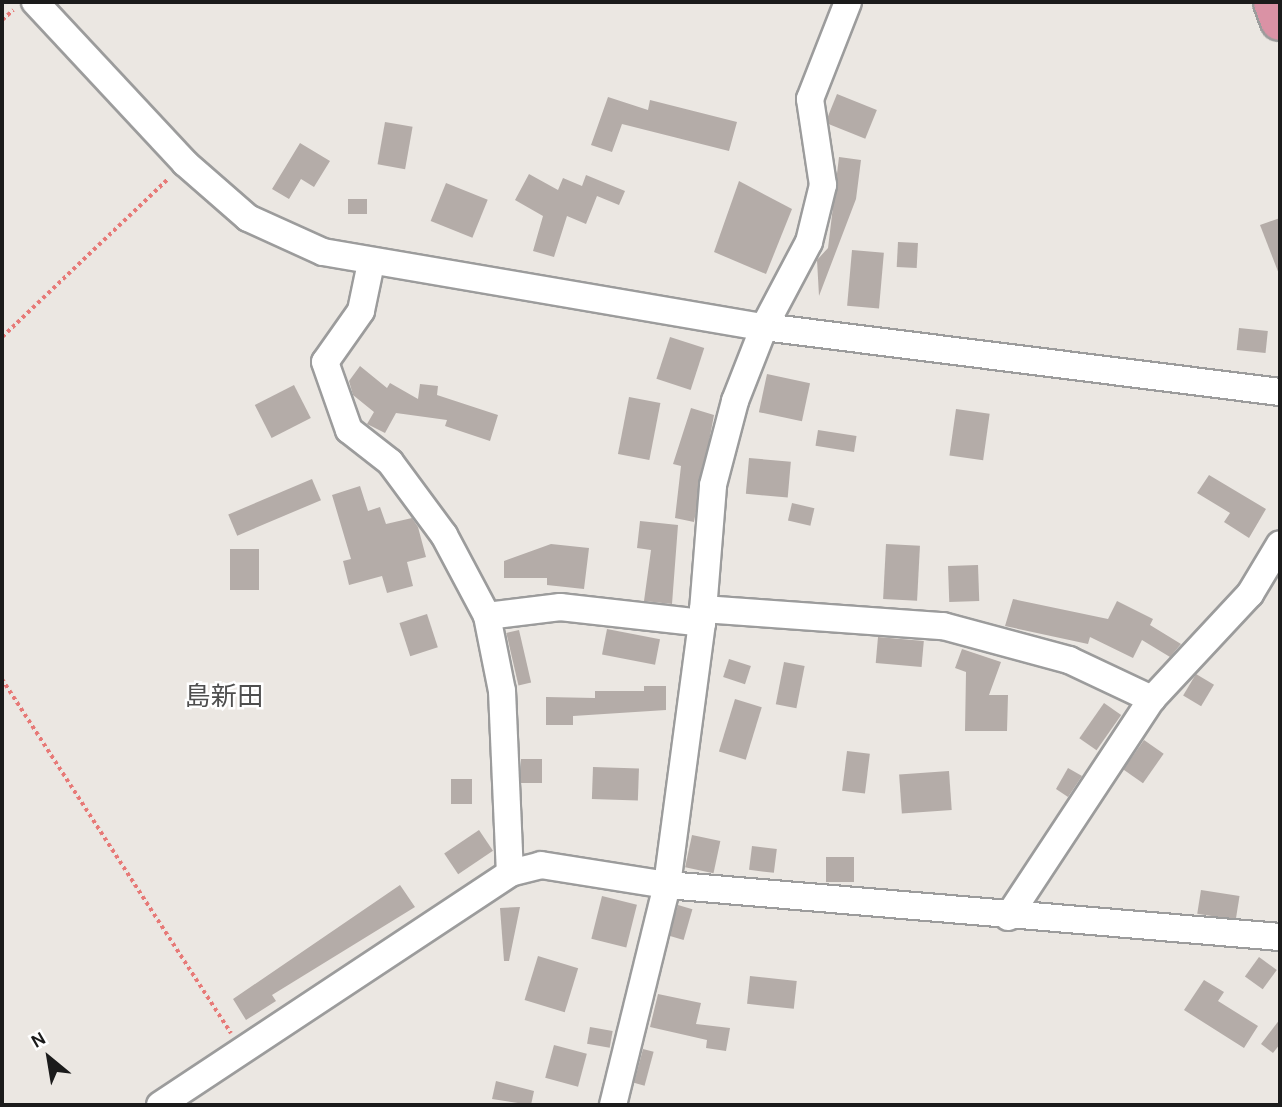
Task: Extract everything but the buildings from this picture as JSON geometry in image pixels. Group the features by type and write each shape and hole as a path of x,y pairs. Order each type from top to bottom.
{"highway":[{"path":"1273,2 1280,21"}],"street":[{"path":"35,2 185,163 248,218 323,252 372,263 764,327 1280,392"},
{"path":"613,1105 667,885 703,616 713,485 764,327 809,242 823,185 810,99 848,2"},
{"path":"372,263 361,311 325,362 336,401 349,430 390,462 444,535 487,616 502,691 510,873"},
{"path":"1008,917 1153,699 1250,594 1280,544"},
{"path":"487,616 560,607 943,626 1069,660 1153,699"},
{"path":"160,1105 510,873 541,865 667,885 1008,917 1280,937"}],"path":[{"path":"2,20 22,2"},
{"path":"2,337 185,163"},
{"path":"2,680 242,1051"}],"district":[{"name":"島新田","path":"224,697"}]}
